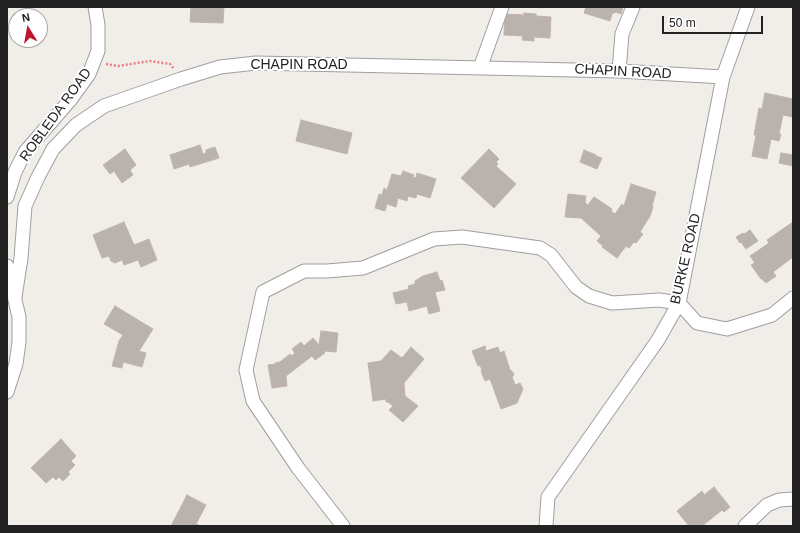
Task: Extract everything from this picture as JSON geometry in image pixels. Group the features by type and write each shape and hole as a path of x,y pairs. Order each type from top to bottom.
{"street":[{"name":"ROBLEDA ROAD","path":"7,197 15,172 25,152 71,99 89,74 98,50 98,25 95,7"},
{"path":"480,68 502,7"},
{"path":"619,71 622,34 633,7"},
{"name":"BURKE ROAD","path":"546,526 548,497 658,340 678,303 723,77 748,7"},
{"name":"CHAPIN ROAD","path":"15,297 21,258 26,206 38,177 53,149 76,125 104,106 181,79 220,67 256,63 619,71 723,77"},
{"path":"343,526 298,468 253,401 246,370 263,292 304,271 363,268 434,239 462,237 540,248 551,255 576,287 589,296 612,303 658,300 678,303 697,323 727,329 772,315 793,298"},
{"path":"7,266 19,317 19,342 16,364 7,392"},
{"path":"745,526 767,505 779,500 793,499"}],"path":[{"path":"95,58 102,63 118,66 150,61 170,64 181,79"}],"building":[{"path":"191,7 224,7 223,23 190,22"},
{"path":"586,7 623,7 621,14 616,12 612,14 610,21 584,13"},
{"path":"524,13 536,14 536,16 551,17 550,38 534,37 534,41 522,40 523,36 504,35 505,14 524,15"},
{"path":"765,93 793,99 793,117 783,115 779,141 771,139 767,159 752,156 759,108 762,109"},
{"path":"301,120 352,133 347,154 296,141"},
{"path":"200,145 203,154 206,153 206,150 215,147 219,158 190,167 189,164 174,169 170,155"},
{"path":"125,149 136,165 130,170 133,175 122,183 114,171 110,174 103,165"},
{"path":"489,149 499,159 496,162 498,164 496,166 516,184 494,208 461,178"},
{"path":"584,150 602,158 597,169 580,162"},
{"path":"781,153 793,155 793,166 779,163"},
{"path":"403,171 414,175 413,177 416,178 417,173 436,179 430,198 417,194 416,198 408,196 407,201 398,198 396,207 387,204 385,211 375,208 379,194 382,195 384,188 387,190 392,174 401,176"},
{"path":"631,184 656,192 650,216 640,232 643,234 636,243 634,242 629,248 626,246 617,258 602,247 603,246 597,241 601,236 581,218 565,217 568,194 586,196 585,203 588,205 594,197 612,209 611,211 615,214 622,204 624,206"},
{"path":"124,222 134,245 149,239 157,260 141,267 138,260 124,265 122,260 115,263 111,261 109,256 102,258 93,235"},
{"path":"793,222 793,257 773,272 776,276 766,283 761,279 751,265 755,263 750,256 769,243 767,240"},
{"path":"750,230 758,241 746,249 736,237"},
{"path":"437,272 440,281 442,280 445,290 435,292 440,311 429,314 427,306 409,311 407,302 396,304 393,293 409,289 408,286 415,284 415,281 423,276"},
{"path":"115,306 153,329 139,351 146,353 142,367 123,362 122,368 112,366 119,341 123,335 104,324"},
{"path":"321,331 338,333 336,352 323,351 325,353 315,360 312,356 286,376 287,386 272,388 268,365 280,362 290,354 291,356 295,353 292,349 301,342 304,346 313,338 319,345"},
{"path":"485,346 486,351 498,347 500,353 504,351 510,370 514,375 512,377 515,385 520,383 523,389 517,403 501,409 490,379 485,381 480,365 478,366 472,351"},
{"path":"411,347 424,359 404,383 405,396 418,406 403,422 389,410 393,406 386,402 386,399 373,401 368,363 381,361 391,350 402,358"},
{"path":"61,439 76,456 71,461 75,465 68,472 70,474 63,481 59,477 56,480 53,477 46,483 31,468"},
{"path":"714,487 730,507 724,512 722,510 702,526 689,526 677,511 702,491 704,495"},
{"path":"187,495 206,505 196,524 201,526 171,526"}]}
